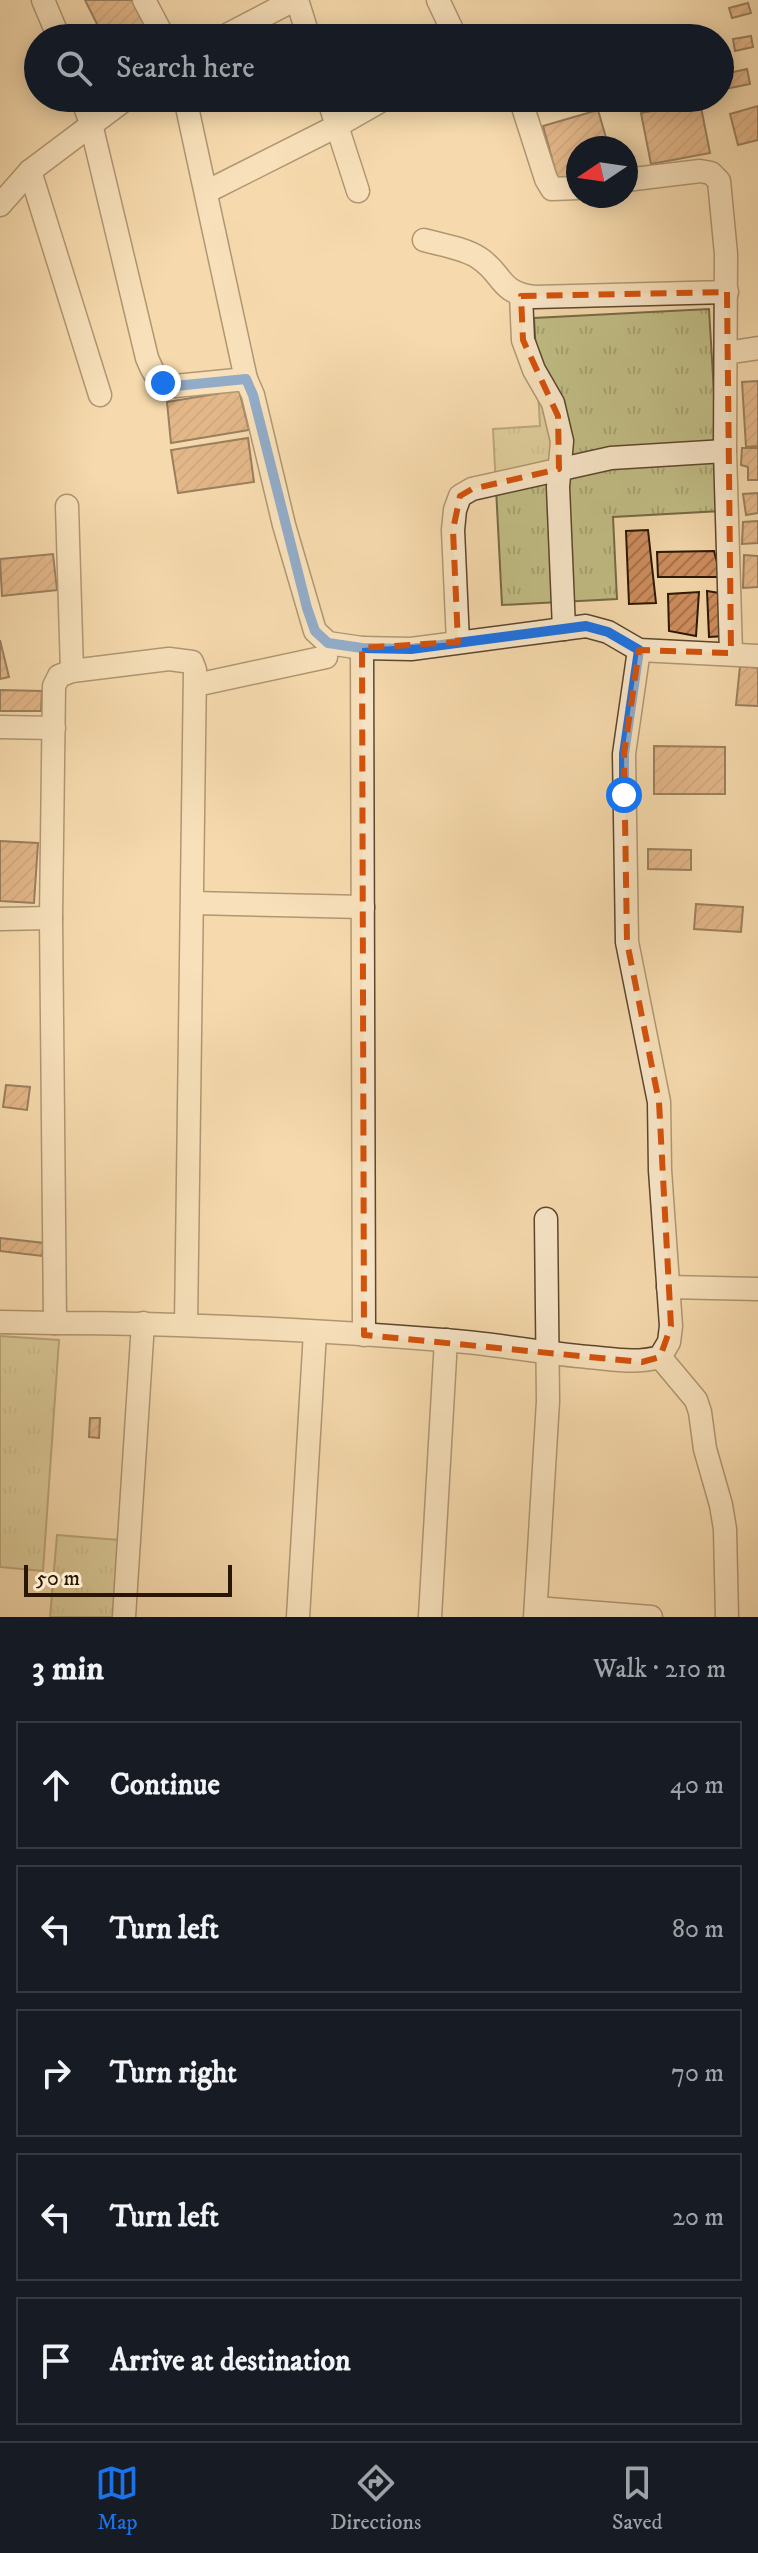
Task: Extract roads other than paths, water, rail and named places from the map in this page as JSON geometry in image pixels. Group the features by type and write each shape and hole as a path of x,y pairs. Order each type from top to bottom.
{"street":[{"path":"43,0 53,24"},
{"path":"144,0 157,24"},
{"path":"249,24 296,0 304,24"},
{"path":"438,0 449,24"},
{"path":"87,112 147,358 154,375 163,383 175,386 246,379"},
{"path":"0,205 30,171 108,112"},
{"path":"188,112 246,379 253,395 288,538 315,631 328,643 362,648 411,649 586,626 608,632 639,650 758,656"},
{"path":"332,112 358,191"},
{"path":"206,192 362,112"},
{"path":"524,112 546,179 552,189 566,190"},
{"path":"30,171 100,395"},
{"path":"638,179 700,171 711,173 719,181 727,292 725,451 731,653"},
{"path":"424,240 481,259 510,290 521,296 727,292"},
{"path":"521,296 523,340 534,370 553,403 562,441 559,529 564,629"},
{"path":"726,353 758,348"},
{"path":"458,642 453,530 460,496 472,489 611,458 725,451"},
{"path":"67,506 72,671"},
{"path":"362,648 364,1335"},
{"path":"0,1322 186,1325 446,1340 642,1362 660,1357 669,1342 671,1326 660,1170 659,1102 627,942 624,754 639,650"},
{"path":"196,685 326,657"},
{"path":"55,1323 51,918 54,686 59,676 72,671 179,658 192,662 196,685 186,1325"},
{"path":"0,727 54,728"},
{"path":"193,903 363,907"},
{"path":"0,919 51,918"},
{"path":"546,1219 548,1401 536,1613 651,1617"},
{"path":"668,1287 758,1289"},
{"path":"124,1617 143,1323"},
{"path":"298,1617 315,1332"},
{"path":"430,1617 446,1340"},
{"path":"660,1357 696,1400 700,1412 705,1449 725,1529 727,1617"}]}
